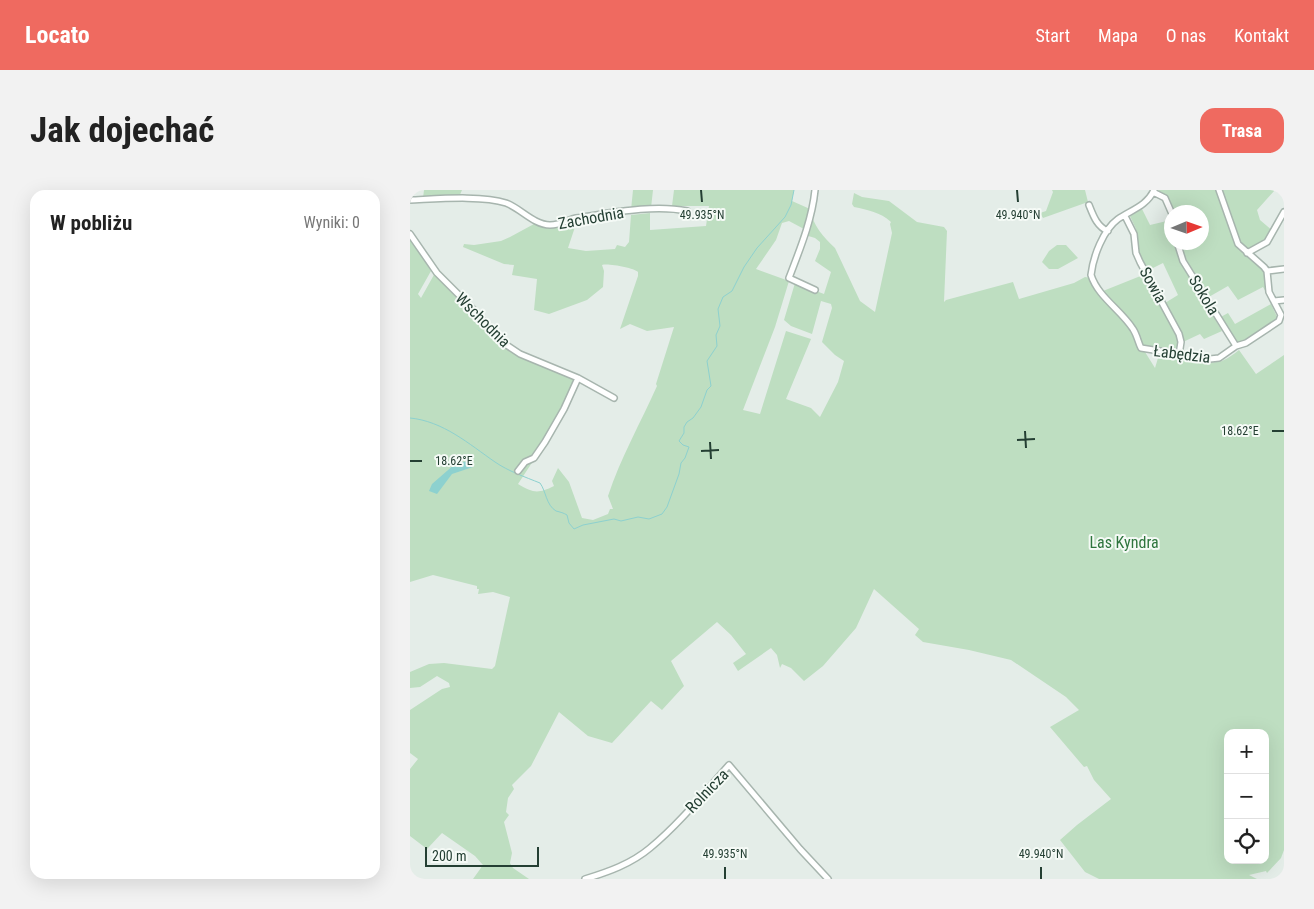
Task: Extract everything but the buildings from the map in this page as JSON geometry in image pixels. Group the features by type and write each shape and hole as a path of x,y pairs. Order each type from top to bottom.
{"street":[{"path":"815,190 813,209 803,236 802,246 789,278 815,290"},
{"path":"1219,190 1238,244 1267,271 1268,292 1274,301 1284,300"},
{"path":"1089,205 1094,218 1103,229 1108,231 1117,220 1140,207 1151,197 1154,191 1165,198 1168,205"},
{"name":"Zachodnia","path":"410,200 453,198 492,200 506,203 539,222 552,225 578,218 635,211 675,208 687,211"},
{"path":"1247,253 1267,242 1284,212"},
{"name":"Sowia","path":"1125,216 1134,234 1136,254 1179,334 1179,355"},
{"name":"Łabędzia","path":"1108,231 1097,252 1091,275 1102,295 1119,311 1135,331 1140,348 1210,359 1219,358 1236,346 1246,343 1278,321 1281,315 1274,301"},
{"name":"Wschodnia","path":"410,234 438,273 477,313 498,340 520,354 578,378 614,398"},
{"name":"Sokola","path":"1180,250 1183,260 1236,346"},
{"path":"1267,271 1284,269"},
{"path":"518,471 525,462 534,458 545,442 564,409 578,378"},
{"name":"Rolnicza","path":"585,879 616,869 649,849 666,834 730,765 800,849 828,879"}],"green space":[{"path":"424,190 462,190 459,197 423,198"},
{"path":"633,190 653,190 651,208 631,210"},
{"name":"Las Kyndra","path":"674,190 794,190 792,201 810,209 813,220 819,230 835,248 860,301 875,312 892,233 891,222 869,210 854,207 852,204 854,193 862,197 889,201 917,222 944,227 947,231 944,302 1013,282 1019,299 1074,283 1085,277 1091,278 1126,321 1142,352 1145,352 1155,368 1158,358 1166,356 1214,362 1222,361 1239,350 1256,374 1284,355 1284,850 1281,858 1267,873 1266,871 1249,875 1257,879 1099,879 1085,872 1060,840 1111,799 1094,780 1087,766 1084,767 1050,727 1079,710 1066,697 1011,660 923,642 915,635 919,629 874,589 856,628 823,666 804,681 791,668 782,664 780,668 777,655 771,648 738,671 733,663 746,654 731,635 717,622 671,661 684,686 662,710 651,701 612,743 588,736 559,712 531,766 512,785 514,789 508,798 506,812 509,815 504,822 512,853 510,863 513,868 529,879 473,879 483,865 475,856 442,833 427,849 410,836 410,769 418,759 410,753 410,710 442,689 450,687 449,683 437,676 420,687 410,688 410,672 429,664 444,663 492,669 495,666 510,597 493,592 478,594 479,589 477,589 477,586 433,575 410,582 410,238 431,271 418,294 421,298 435,273 501,343 579,380 535,458 518,484 536,491 548,489 554,486 552,481 558,468 569,482 582,518 593,520 608,514 610,509 613,509 608,496 625,454 657,386 656,384 674,327 647,331 630,324 620,329 638,276 638,272 632,269 615,265 602,265 604,271 603,287 587,300 549,314 534,310 537,279 512,275 514,265 504,264 463,247 464,244 474,245 501,241 534,224 551,226 577,221 568,248 586,251 615,249 617,245 625,247 629,242 631,215 650,213 650,230 706,226 709,206 672,206","holes":["789,221 804,229 805,235 815,238 820,242 820,249 815,261 831,272 824,294 795,283 784,320 791,326 812,334 821,301 831,304 832,308 822,342 844,361 838,382 820,417 811,408 786,399 811,339 786,331 760,414 743,410 775,327 789,281 756,269 776,240 782,223"]},
{"path":"1052,190 1085,190 1088,202 1043,218 1040,213 1046,211 1053,192"},
{"path":"1159,190 1216,190 1237,247 1265,272 1267,294 1263,287 1238,300 1228,286 1207,298 1182,250 1209,250 1209,205 1170,205 1168,198 1158,192"},
{"path":"1221,190 1275,190 1257,210 1260,220 1273,231 1264,242 1249,249 1244,248 1237,238"},
{"path":"1142,209 1150,225 1164,222 1164,250 1177,250 1181,262 1222,331 1204,339 1200,334 1183,342 1180,330 1165,303 1178,295 1163,263 1147,271 1138,254 1136,229 1130,216"},
{"path":"1057,245 1066,245 1078,258 1058,269 1049,269 1042,262 1049,251"},
{"path":"1143,275 1178,339 1180,347 1177,352 1142,346 1137,329 1103,291"},
{"path":"1271,304 1278,319 1246,341 1237,343 1219,318 1228,313 1235,324"}],"water":[{"path":"468,461 473,464 473,467 452,474 437,494 429,491 432,484 455,464"}],"waterway":[{"path":"410,418 445,428 500,465 540,483 550,505 556,511 567,515 569,523 574,529 583,525 614,519 621,521 638,517 649,519 662,514 667,507 681,463 689,447 679,441 684,433 684,427 701,407 707,390 711,386 707,361 717,346 716,335 720,326 718,309 723,297 732,291 744,267 757,248 785,217 791,205 794,190"}]}
